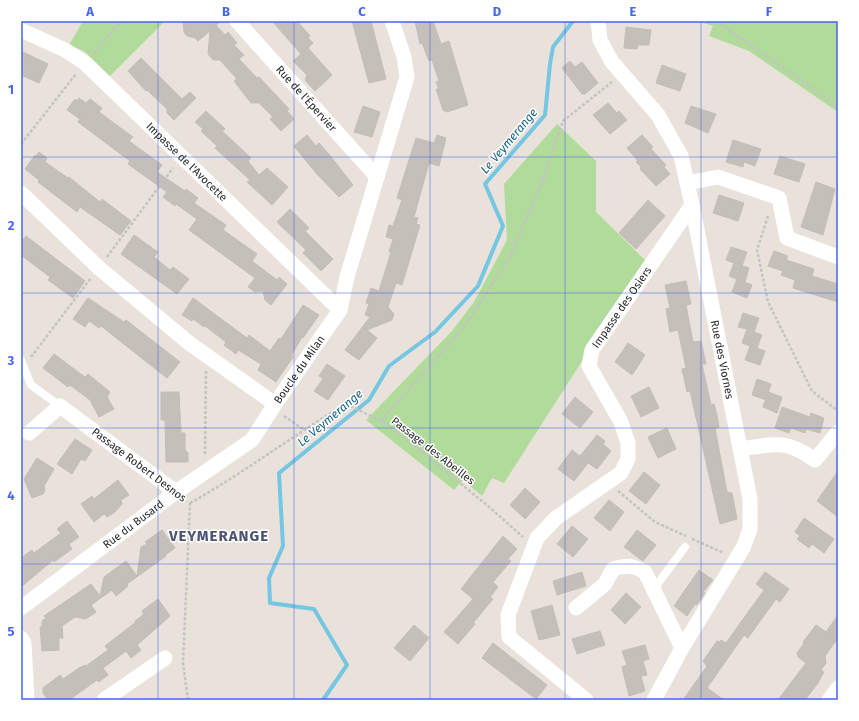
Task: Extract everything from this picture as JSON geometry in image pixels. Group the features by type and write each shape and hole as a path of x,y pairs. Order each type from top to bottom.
{"street":[{"name":"Rue de l'Épervier","path":"236,21 377,176"},
{"name":"Boucle du Milan","path":"21,193 99,268 206,355 274,406 340,310 347,277 407,77 404,57 392,21"},
{"name":"Rue des Viornes","path":"598,21 600,40 612,62 658,115 681,156 742,449 750,499 750,529 737,559 682,648 654,700"},
{"name":"Impasse de l'Avocette","path":"21,30 65,50 85,63 340,310"},
{"path":"687,183 718,176 774,196 778,198 787,238 838,257"},
{"name":"Impasse des Osiers","path":"536,543 556,518 620,473 628,459 628,443 621,422 589,366 592,350 692,205"},
{"path":"29,433 60,406"},
{"name":"Passage Robert Desnos","path":"60,406 176,492"},
{"name":"Rue du Busard","path":"21,608 176,492 252,440 274,406"},
{"path":"742,449 779,444 799,449 815,460 838,432"},
{"path":"536,543 508,615 509,637 586,700"},
{"path":"576,608 604,584 613,569 625,565 635,566 645,572 682,648"},
{"path":"21,638 24,642 28,700"},
{"path":"104,700 165,658"},
{"path":"829,700 838,688"}],"lane":[{"path":"21,360 31,385 60,406"},
{"path":"653,590 686,547"}],"path":[{"path":"21,144 85,63 121,21"},
{"path":"716,21 838,106"},
{"path":"381,421 466,325 510,256 542,182 563,121 622,74"},
{"path":"774,196 757,250 768,302 812,391 838,411"},
{"path":"205,472 206,355"},
{"name":"Passage des Abeilles","path":"190,503 218,488 272,452 303,429 346,404 381,421 416,447 536,543"},
{"path":"274,406 303,429"},
{"path":"607,482 655,522 737,559"},
{"name":"Passage Robert Desnos","path":"176,492 190,503 183,663 188,700"}],"green space":[{"path":"83,21 165,21 110,76 84,51 69,45"},
{"path":"697,21 838,21 838,112 749,51 709,36 713,26"},
{"path":"557,124 596,161 596,212 646,261 504,483 492,478 482,496 463,480 454,490 366,420 452,331 474,302 507,240 504,184"}],"building":[{"path":"183,21 221,21 216,25 225,35 228,32 237,43 234,45 244,55 239,59 257,78 259,77 289,109 287,111 294,119 281,131 270,119 273,117 259,103 251,103 234,81 237,79 220,60 213,60 208,54 210,31 198,41 195,38 187,36 184,32"},
{"path":"272,21 297,21 310,36 308,38 313,43 308,48 332,75 315,91 305,80 307,75 293,61 301,54"},
{"path":"352,21 371,21 386,79 369,83"},
{"path":"415,21 433,21 441,44 449,41 468,105 447,112 443,110 436,89 439,89 436,82 439,81 432,60 429,61 422,43 420,44"},
{"path":"626,27 651,30 649,45 638,45 637,49 624,48"},
{"path":"21,51 48,64 39,83 21,75"},
{"path":"141,58 182,99 190,92 196,98 174,120 167,113 167,109 147,90 146,91 128,71"},
{"path":"570,61 575,67 582,62 598,83 585,94 582,94 562,68"},
{"path":"662,65 686,74 680,91 656,83"},
{"path":"79,98 86,103 90,99 102,108 99,112 133,137 129,141 162,165 157,172 198,198 194,203 226,225 223,230 257,254 252,261 277,280 279,277 287,284 271,305 265,300 263,291 255,292 248,287 255,278 189,230 197,219 163,197 167,192 128,164 130,161 78,122 80,119 67,110 75,99 77,101"},
{"path":"608,103 617,113 619,111 627,120 610,134 593,115"},
{"path":"363,106 380,112 372,137 354,132"},
{"path":"691,106 716,114 708,133 685,123"},
{"path":"206,111 225,129 222,131 251,158 248,161 259,175 267,168 288,187 272,205 247,182 250,180 215,148 217,146 201,131 203,129 195,122"},
{"path":"307,135 316,146 319,143 353,185 339,197 316,173 294,146"},
{"path":"437,135 446,138 439,166 429,163 414,217 418,218 416,224 420,225 402,285 396,283 388,307 394,314 392,320 367,330 377,338 359,360 345,350 370,317 365,315 369,304 366,303 371,288 379,291 391,252 389,252 393,239 386,237 389,225 393,226 402,200 397,198 416,138 434,143"},
{"path":"642,135 653,147 651,149 666,165 664,167 670,174 656,186 640,169 641,167 636,162 638,161 627,148"},
{"path":"733,140 761,149 755,166 744,162 743,167 726,162"},
{"path":"39,152 47,158 45,162 68,178 69,177 100,202 102,199 131,221 120,235 80,207 77,212 38,182 39,180 25,169"},
{"path":"780,156 805,164 799,182 774,174"},
{"path":"816,182 835,189 823,235 801,227"},
{"path":"719,195 744,203 738,221 713,213"},
{"path":"648,200 665,216 636,249 619,233"},
{"path":"290,209 309,228 305,231 333,259 321,271 303,253 306,250 277,222"},
{"path":"134,235 158,252 154,257 170,270 173,267 189,279 177,294 121,254"},
{"path":"26,236 85,281 73,298 48,280 50,277 21,255 21,242"},
{"path":"731,247 747,252 742,266 749,268 745,282 729,276 734,263 726,260"},
{"path":"774,251 788,256 786,260 814,269 812,276 838,284 838,302 793,288 795,280 781,275 783,271 768,266"},
{"path":"737,279 752,285 747,298 732,292"},
{"path":"686,281 691,304 686,305 693,342 701,341 706,364 702,364 711,405 714,404 717,415 719,427 715,428 727,492 732,493 737,519 720,524 690,391 687,392 682,369 686,368 678,330 670,332 666,309 670,308 665,285"},
{"path":"88,298 124,322 126,320 180,362 167,378 101,326 99,328 89,321 85,327 73,319"},
{"path":"193,298 247,338 249,335 270,351 279,338 281,339 303,305 319,315 303,338 302,337 291,356 293,357 276,382 258,370 261,364 238,350 236,354 224,345 226,342 205,326 204,327 193,319 192,321 182,315"},
{"path":"743,313 759,318 754,332 762,335 757,348 765,351 760,365 745,360 750,346 742,343 747,329 738,327"},
{"path":"628,343 645,355 632,375 615,362"},
{"path":"54,354 85,377 88,374 110,392 107,397 114,409 99,417 90,400 70,385 68,387 43,368"},
{"path":"327,364 345,376 328,400 314,391 323,379 319,376"},
{"path":"757,379 771,384 766,400 752,395"},
{"path":"649,387 659,408 641,417 631,396"},
{"path":"161,392 179,392 181,433 185,433 185,450 188,453 188,462 166,462 165,420 161,420"},
{"path":"768,392 782,397 777,413 763,407"},
{"path":"575,397 593,412 580,428 562,414"},
{"path":"782,407 810,417 811,413 824,418 820,433 806,429 805,433 791,428 789,433 775,428"},
{"path":"667,428 676,449 658,458 648,437"},
{"path":"597,435 605,441 603,444 611,451 597,469 588,463 574,481 558,469 572,450 580,456"},
{"path":"75,439 92,450 85,461 81,459 72,474 57,464"},
{"path":"37,458 54,469 44,486 45,490 43,494 32,498 24,479"},
{"path":"838,471 838,517 817,501"},
{"path":"644,472 660,485 646,504 629,491"},
{"path":"118,480 129,495 121,500 122,504 115,512 107,517 104,514 94,522 81,504 92,496 94,499"},
{"path":"525,488 540,502 525,519 510,505"},
{"path":"609,500 624,512 610,531 594,518"},
{"path":"804,518 834,539 824,553 812,544 809,548 797,539 800,536 795,532"},
{"path":"67,521 79,537 69,544 72,549 54,562 53,560 21,587 21,558 32,550 34,553 61,533 57,529"},
{"path":"572,526 588,539 573,557 557,544"},
{"path":"162,530 175,548 127,584 128,586 116,596 112,590 91,605 96,612 86,619 75,617 62,626 63,638 59,638 59,650 42,651 40,627 42,627 42,621 46,618 44,616 91,584 100,596 104,577 126,561 137,576 141,547 147,544 145,542"},
{"path":"637,530 656,545 643,561 624,547"},
{"path":"503,536 517,549 508,559 511,561 493,582 498,587 490,597 493,599 458,644 444,632 473,599 461,589"},
{"path":"699,570 713,580 703,592 705,593 697,605 695,604 687,616 674,606"},
{"path":"582,572 586,586 557,595 553,581"},
{"path":"765,572 789,589 780,602 776,599 748,638 744,635 707,688 724,700 683,700 707,666 703,661 717,641 720,642 721,640 726,643 764,590 756,584"},
{"path":"626,593 641,607 625,624 611,610"},
{"path":"158,599 170,616 137,645 141,650 131,658 126,651 103,668 108,675 99,682 97,680 69,700 48,700 43,693 43,688 60,675 63,679 79,668 85,665 86,666 108,650 105,646 136,622 135,621 144,614 142,611"},
{"path":"552,605 560,635 539,640 531,611"},
{"path":"838,615 838,638 825,656 826,663 821,670 824,672 818,683 805,700 778,700 806,663 798,657 797,653 804,643 803,642 816,625 826,632"},
{"path":"414,625 429,638 410,661 394,648"},
{"path":"600,631 605,645 577,654 572,639"},
{"path":"493,643 547,685 536,699 482,658"},
{"path":"645,645 649,659 643,661 647,675 641,676 645,691 629,696 622,667 627,665 622,651"}],"waterway":[{"name":"Le Veymerange","path":"323,700 347,665 314,609 270,603 269,578 283,546 279,473 369,400 389,366 435,332 478,286 503,226 485,184 545,115 553,47 573,21"}],"district":[{"name":"VEYMERANGE","path":"219,536"}]}
